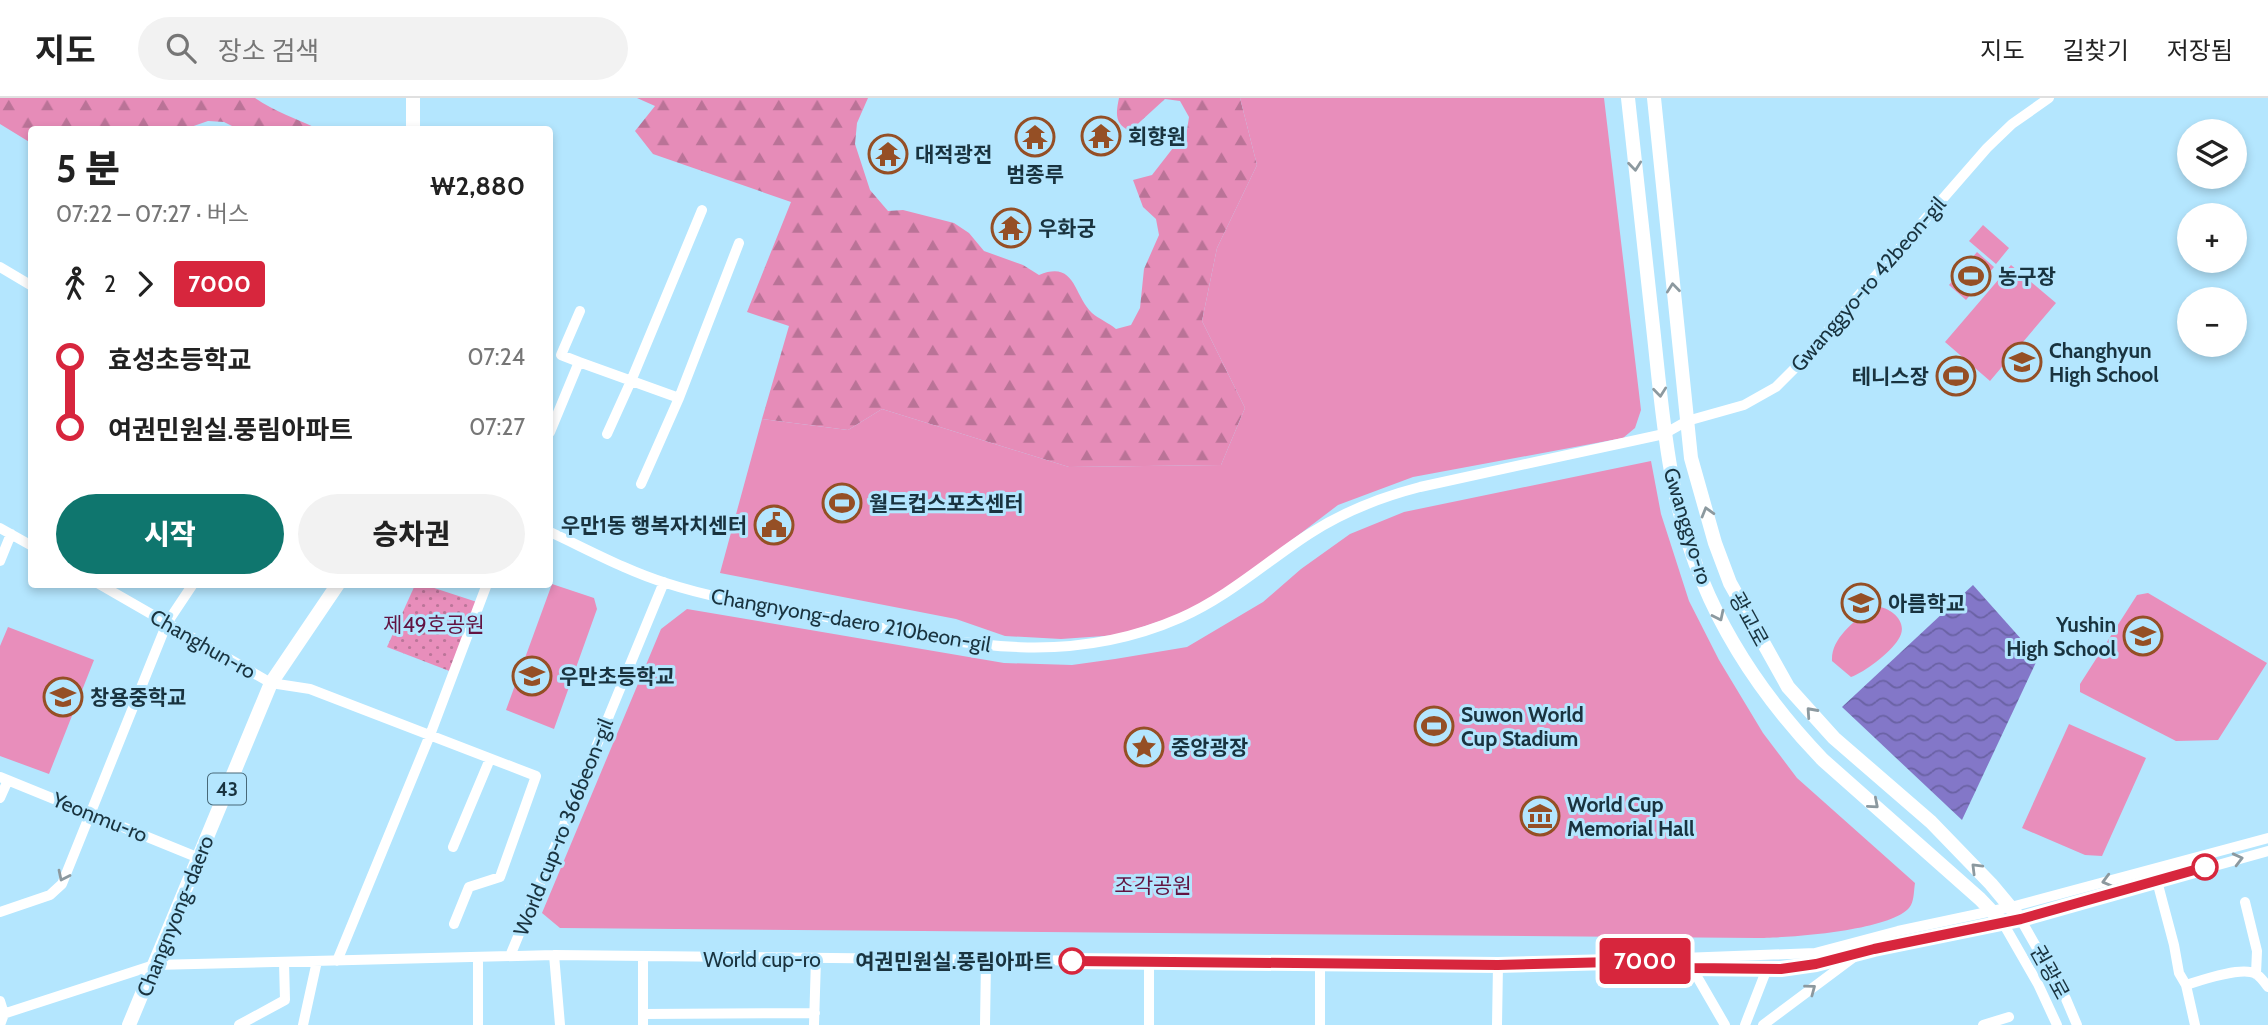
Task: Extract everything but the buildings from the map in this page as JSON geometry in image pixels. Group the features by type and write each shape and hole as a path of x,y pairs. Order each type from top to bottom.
{"main road":[{"path":"413,98 413,126"},
{"name":"Gwanggyo-ro","path":"1628,98 1669,468 1702,581 1731,639 1787,721 1823,760 2003,923"},
{"name":"광교로","path":"1654,98 1691,458 1715,543 1730,583 1788,687 1833,738 1931,822 2021,919"},
{"name":"Changnyong-daero","path":"129,1025 271,683 335,588"}],"street":[{"name":"Gwanggyo-ro 42beon-gil","path":"1664,434 1687,421 1744,405 1776,387 1987,148 2012,124 2049,98"},
{"path":"607,434 702,211"},
{"path":"641,484 679,398 739,243"},
{"path":"0,268 28,284"},
{"path":"580,311 561,355 679,398"},
{"path":"553,425 579,362"},
{"name":"Changnyong-daero 210beon-gil","path":"553,533 664,582 706,594 951,641 1037,649 1082,646 1145,632 1191,613 1240,584 1310,533 1382,498 1420,487 1664,434"},
{"path":"0,528 28,544"},
{"path":"0,561 11,534"},
{"name":"World cup-ro 366beon-gil","path":"510,956 664,582"},
{"name":"Changhun-ro","path":"106,588 271,683"},
{"path":"0,912 50,895 61,884 167,623 190,588"},
{"path":"337,961 430,735 485,588"},
{"path":"271,683 310,689 536,776 500,877 469,887 454,924"},
{"path":"453,847 490,759"},
{"path":"0,798 4,778"},
{"name":"Yeonmu-ro","path":"4,778 199,858"},
{"path":"1651,961 1815,953 1898,931 2011,907 2268,838"},
{"name":"World cup-ro","path":"1,1018 154,965 554,955 1498,965 1651,961 1692,968 1767,970 1804,967 2021,919 2268,851"},
{"path":"2157,881 2195,1025"},
{"path":"2245,902 2257,951 2256,974 2268,987"},
{"name":"권광로","path":"2021,919 2066,999 2077,1025"},
{"path":"2003,923 2039,984 2057,1025"},
{"path":"1763,1025 1860,953"},
{"path":"554,955 560,1025"},
{"path":"1745,1025 1770,956"},
{"path":"478,957 478,1025"},
{"path":"643,958 643,1020 814,1019 816,959"},
{"path":"303,1025 317,961"},
{"path":"985,1025 986,961"},
{"path":"239,1025 285,1000 284,962"},
{"path":"1149,962 1149,1025"},
{"path":"1320,962 1320,1025"},
{"path":"1497,1025 1498,965"},
{"path":"1692,968 1725,1025"},
{"path":"2186,985 2227,974 2256,974"},
{"path":"0,1000 1,1018"},
{"path":"1983,1025 2008,1020"}],"green space":[{"path":"0,98 255,98 311,126 232,126 224,122 208,121 194,126 28,126 28,141 0,124"},
{"path":"637,98 868,98 857,123 855,144 870,190 888,211 903,210 954,223 969,233 984,251 1023,265 1039,275 1060,272 1072,282 1092,313 1116,329 1131,325 1140,308 1144,269 1159,235 1156,219 1143,207 1133,180 1152,175 1187,130 1189,117 1180,101 1165,99 1130,131 1121,125 1117,118 1119,98 1240,98 1257,165 1217,248 1202,321 1245,408 1221,465 1069,467 882,409 848,430 762,419 789,326 747,312 791,202 653,154 635,131 655,106"},
{"path":"1240,98 1604,98 1641,410 1635,428 1623,438 1413,477 1338,505 1230,587 1188,612 1118,635 1061,639 1005,636 956,619 720,573 762,419 848,430 882,409 1069,467 1221,465 1245,408 1202,321 1217,248 1257,165"},
{"name":"농구장","path":"1983,225 2009,248 1996,264 1969,241"},
{"name":"농구장","path":"1977,252 1994,267 1966,300 1949,285"},
{"path":"2011,265 2056,303 1990,381 1945,342"},
{"name":"조각공원","path":"1651,461 1661,514 1689,601 1719,660 1763,733 1797,778 1915,883 1912,903 1902,914 1864,927 1757,938 560,928 542,913 661,629 687,609 1004,663 1072,665 1115,659 1187,647 1263,602 1301,569 1350,534 1404,512"},
{"path":"553,584 594,598 597,609 554,729 506,710"},
{"name":"제49호공원","path":"414,588 434,588 480,603 452,672 387,647"},
{"path":"2148,593 2267,663 2218,740 2176,741 2080,692 2080,684 2137,595"},
{"path":"1876,606 1898,617 1901,634 1883,656 1851,677 1832,661 1835,645 1850,626 1869,608"},
{"path":"8,627 94,660 49,774 0,756 0,646"},
{"path":"2069,724 2146,758 2102,856 2085,855 2022,828"}],"water":[{"path":"1973,585 2038,658 1962,820 1842,707"}],"bus line":[{"name":"7000","path":"1072,961 1498,965 1651,961 1692,968 1781,969 1804,967 1874,949 2021,919 2205,867"}],"place":[{"name":"회향원","path":"1101,136"},
{"name":"범종루","path":"1035,137"},
{"name":"대적광전","path":"888,154"},
{"name":"우화궁","path":"1011,228"},
{"name":"농구장","path":"1971,276"},
{"name":"Changhyun High School","path":"2022,362"},
{"name":"테니스장","path":"1956,376"},
{"name":"월드컵스포츠센터","path":"842,503"},
{"name":"우만1동 행복자치센터","path":"774,525"},
{"name":"아름학교","path":"1861,603"},
{"name":"Yushin High School","path":"2143,636"},
{"name":"우만초등학교","path":"532,676"},
{"name":"창용중학교","path":"63,697"},
{"name":"Suwon World Cup Stadium","path":"1434,726"},
{"name":"중앙광장","path":"1144,747"},
{"name":"World Cup Memorial Hall","path":"1540,816"},
{"name":"여권민원실.풍림아파트","path":"1072,961"}]}
